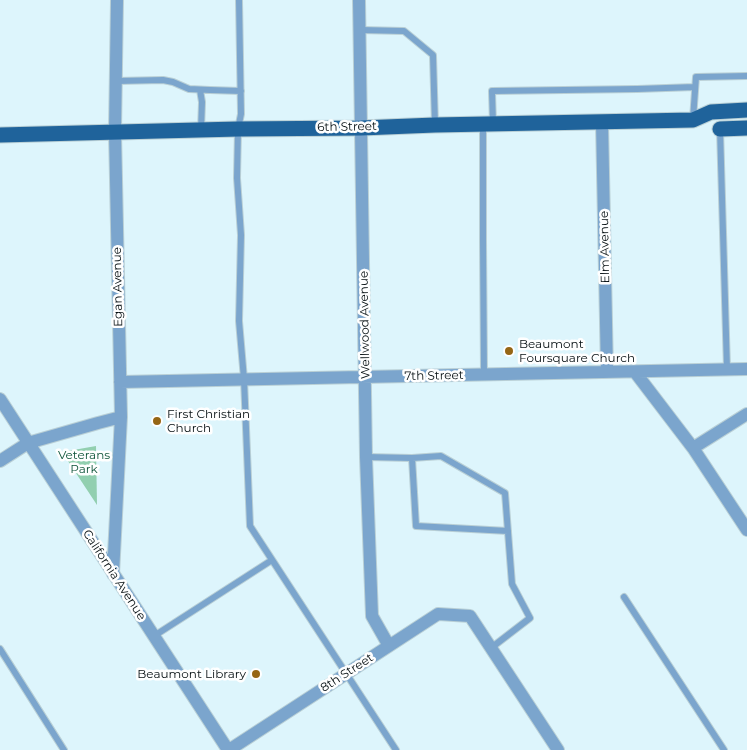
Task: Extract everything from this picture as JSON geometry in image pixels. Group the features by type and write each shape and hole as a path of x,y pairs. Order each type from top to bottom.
{"main road":[{"name":"6th Street","path":"0,135 693,120 712,112 747,110"},
{"name":"6th Street","path":"693,120 717,129 747,128"}],"street":[{"name":"Egan Avenue","path":"113,574 121,418 115,132 116,0"},
{"name":"Wellwood Avenue","path":"359,0 366,456 372,616 389,646"},
{"name":"Elm Avenue","path":"602,122 607,372"},
{"name":"7th Street","path":"120,382 747,369"},
{"path":"635,372 693,448 747,530"},
{"name":"California Avenue","path":"0,399 229,750"},
{"path":"693,448 747,414"},
{"path":"0,461 28,443 121,418"},
{"name":"8th Street","path":"229,750 438,614 470,616 491,648"},
{"path":"491,648 558,750"}],"lane":[{"path":"239,0 241,114 238,129 237,178 241,235 240,321 250,526 396,750"},
{"path":"360,30 404,31 433,55 435,125"},
{"path":"693,120 696,77 747,76"},
{"path":"116,81 162,80 173,82 189,89 240,91"},
{"path":"484,375 488,124 492,91 695,87"},
{"path":"200,90 202,102 201,130"},
{"path":"717,129 728,370"},
{"path":"366,456 412,458 441,456 505,493 512,584 530,618 491,648"},
{"path":"412,458 416,526 508,531"},
{"path":"154,636 272,560"},
{"path":"624,597 724,750"},
{"path":"0,650 64,750"}],"green space":[{"name":"Veterans Park","path":"96,446 97,505 62,452"}],"place":[{"name":"Beaumont Foursquare Church","path":"509,351"},
{"name":"First Christian Church","path":"157,421"},
{"name":"Beaumont Library","path":"256,674"}]}
